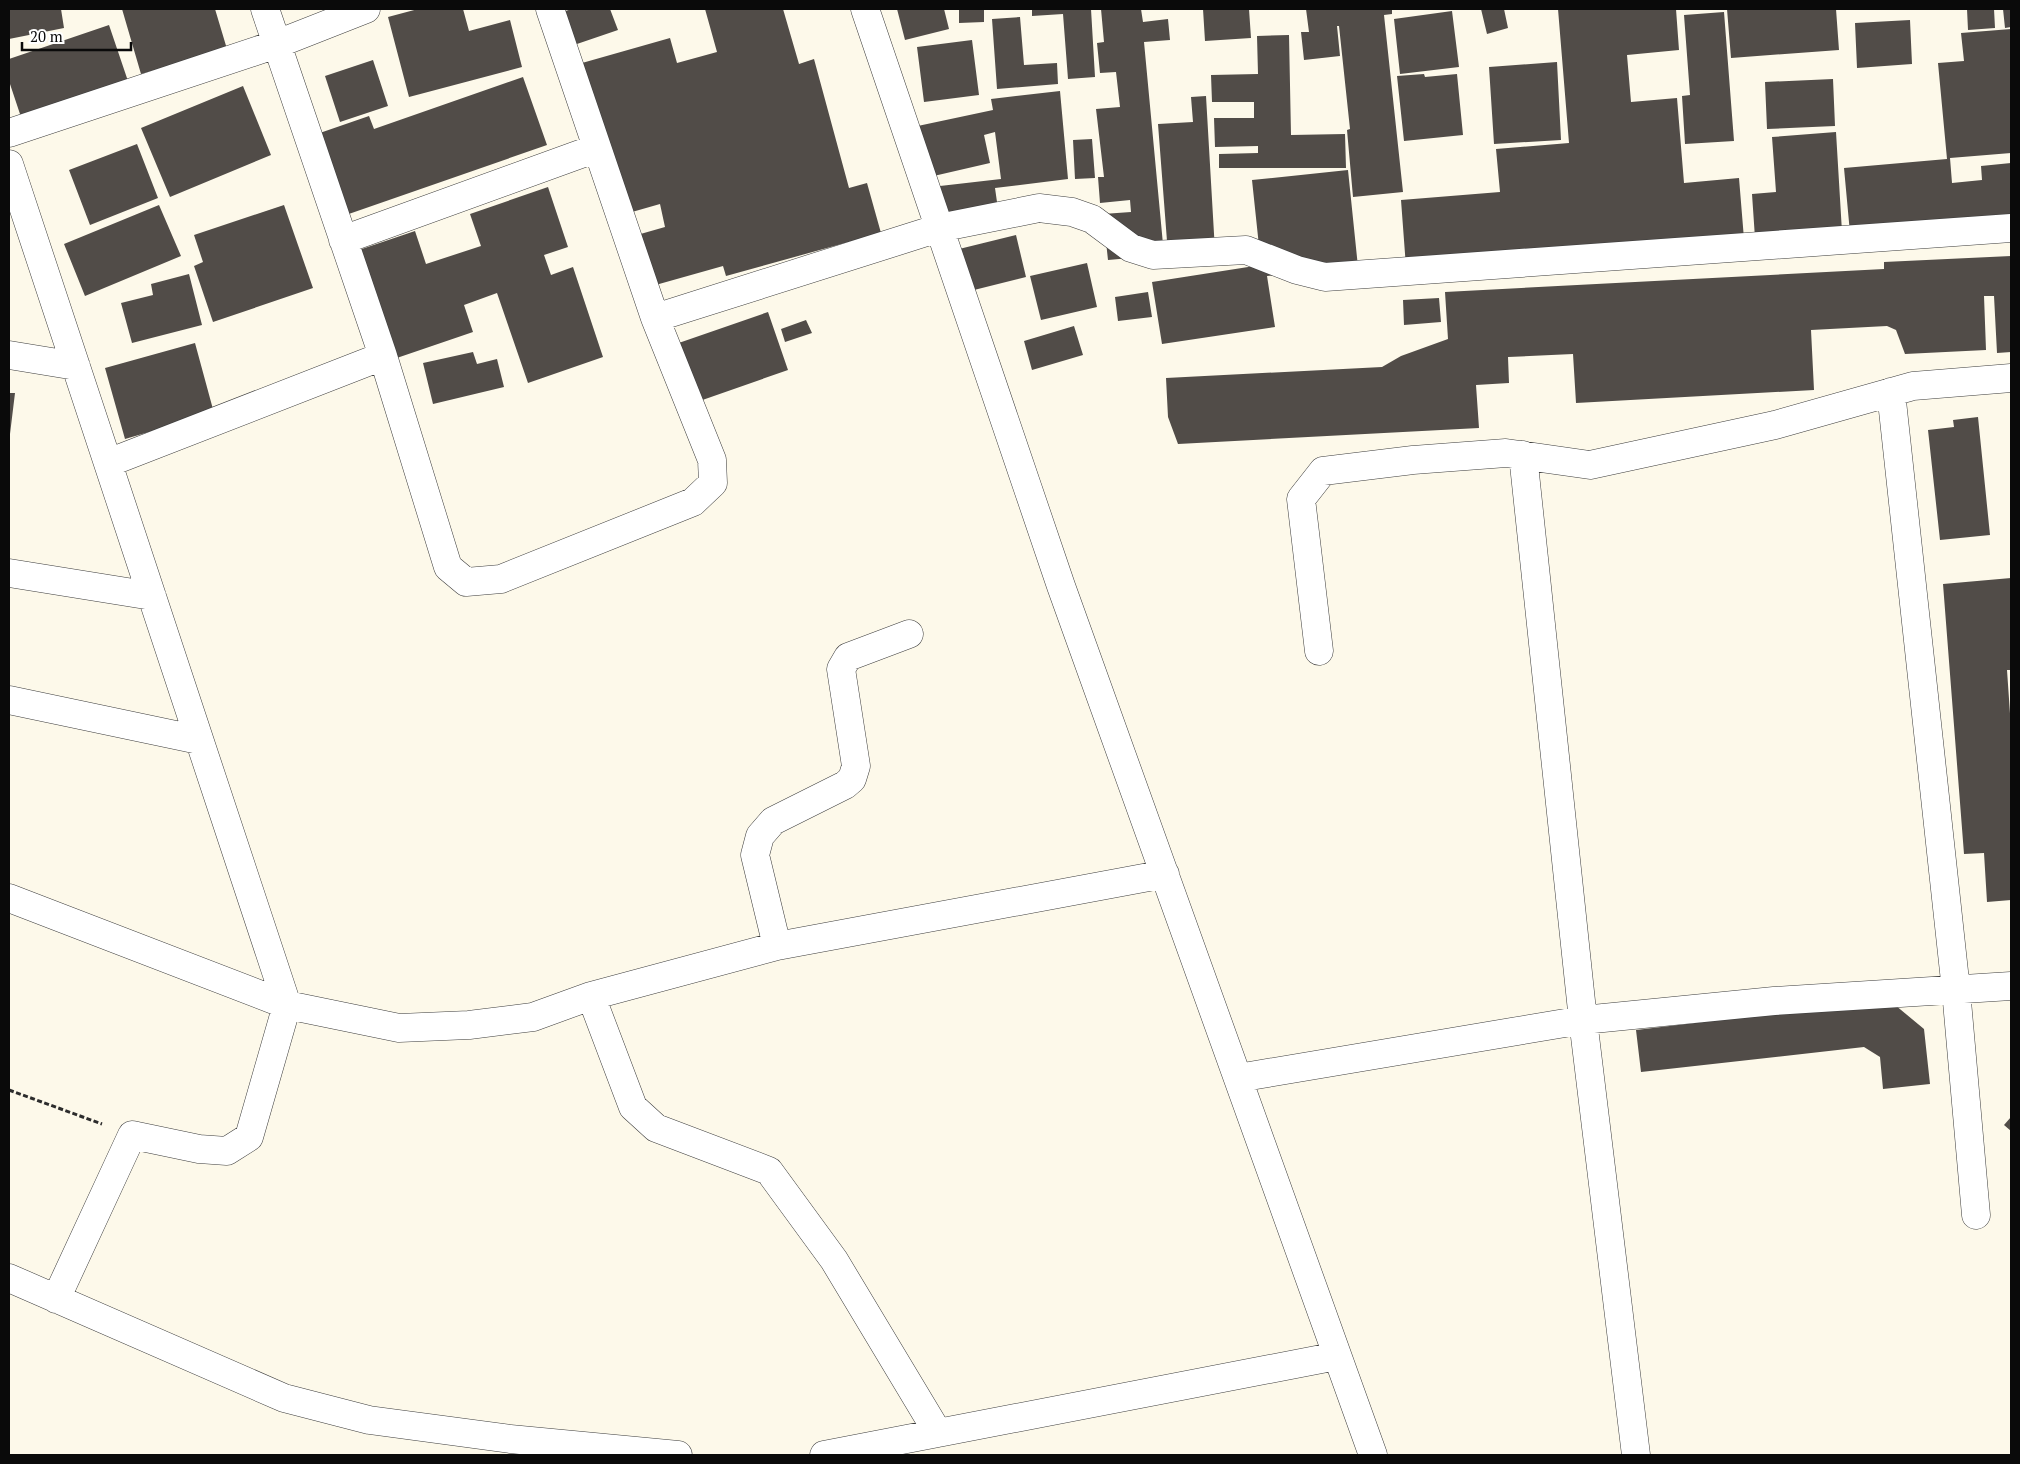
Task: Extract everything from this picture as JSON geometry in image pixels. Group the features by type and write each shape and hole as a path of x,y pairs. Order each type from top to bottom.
{"street":[{"path":"265,9 383,356 448,567 466,582 501,579 693,502 713,482 712,460 655,318 550,9"},
{"path":"9,133 277,44 366,9"},
{"path":"865,9 1061,586 1373,1455"},
{"path":"344,240 597,148"},
{"path":"9,164 287,1005 249,1136 227,1151 199,1149 132,1135 56,1299"},
{"path":"655,318 939,228 1039,208 1072,212 1092,219 1131,248 1153,255 1246,250 1297,270 1325,277 2011,228"},
{"path":"9,355 76,366"},
{"path":"108,463 383,356"},
{"path":"1319,651 1301,499 1323,471 1413,460 1506,453 1590,465 1775,425 1913,386 2011,378"},
{"path":"1891,392 1956,990 1976,1215"},
{"path":"1523,455 1583,1020 1636,1455"},
{"path":"9,573 152,596"},
{"path":"777,946 755,855 760,836 773,821 845,785 852,778 856,766 841,669 848,657 909,634"},
{"path":"9,700 199,740"},
{"path":"9,898 287,1005 399,1028 469,1025 533,1017 592,996 777,946 1165,874"},
{"path":"1238,1078 1583,1020 1774,1001 2011,986"},
{"path":"592,996 633,1107 656,1128 769,1171 834,1260 938,1433"},
{"path":"9,1278 284,1398 369,1420 510,1440 678,1455"},
{"path":"824,1455 1337,1356"}],"path":[{"path":"9,1090 132,1135"}],"building":[{"path":"9,9 61,9 64,28 9,39"},
{"path":"122,9 215,9 227,49 141,74"},
{"path":"418,9 463,9 469,31 510,20 522,67 409,97 388,17"},
{"path":"572,9 610,9 618,30 574,45 562,12"},
{"path":"705,9 783,9 799,64 814,59 849,188 867,183 881,233 726,276 723,266 652,286 637,235 665,227 660,204 618,216 575,65 670,38 677,63 717,52"},
{"path":"897,9 944,9 949,29 905,40"},
{"path":"959,9 984,9 984,22 959,23"},
{"path":"1032,9 1091,9 1095,77 1068,79 1063,14 1032,16"},
{"path":"1101,9 1141,9 1143,22 1168,19 1170,40 1144,42 1164,255 1108,260 1103,214 1131,212 1130,200 1100,203 1098,177 1104,177 1096,109 1120,107 1116,72 1100,73 1097,43 1104,42"},
{"path":"1203,9 1249,9 1251,38 1205,41"},
{"path":"1306,9 1392,9 1392,14 1384,15 1403,192 1353,197 1347,130 1350,129 1339,26 1337,26 1340,56 1304,60 1301,32 1309,32"},
{"path":"1481,9 1504,9 1508,28 1487,34"},
{"path":"1558,9 1676,9 1679,50 1627,55 1631,102 1677,98 1684,183 1739,178 1744,239 1406,267 1401,200 1500,192 1496,149 1569,143"},
{"path":"1727,9 1836,9 1839,50 1731,58"},
{"path":"1967,9 1994,9 1995,28 1968,30"},
{"path":"2003,9 2011,9 2011,27 2005,28"},
{"path":"1452,11 1459,67 1400,74 1394,19"},
{"path":"1724,12 1734,141 1685,144 1682,96 1690,95 1684,15"},
{"path":"1020,17 1024,65 1057,63 1058,84 997,89 992,19"},
{"path":"1910,20 1912,64 1857,68 1855,23"},
{"path":"109,25 130,87 23,123 9,81 9,59"},
{"path":"2011,29 2011,153 1950,158 1952,183 1982,180 1981,166 2011,163 2011,219 1850,233 1844,168 1947,159 1938,63 1964,61 1961,33"},
{"path":"1289,35 1291,135 1345,134 1346,168 1219,168 1219,154 1258,153 1258,146 1215,147 1214,118 1254,118 1254,102 1212,102 1211,75 1258,74 1257,36"},
{"path":"972,40 979,95 924,102 917,47"},
{"path":"373,60 388,106 340,122 325,76"},
{"path":"1557,62 1561,140 1494,144 1489,67"},
{"path":"1424,74 1425,77 1457,74 1463,135 1404,141 1397,76"},
{"path":"523,77 547,145 343,216 314,135 369,116 374,129"},
{"path":"1833,79 1835,126 1767,129 1765,82"},
{"path":"243,86 271,155 170,197 141,128"},
{"path":"1060,91 1068,179 995,188 999,216 945,222 940,186 1001,179 995,132 984,135 990,163 925,178 913,127 993,110 991,99"},
{"path":"1206,96 1215,251 1168,254 1158,124 1193,122 1191,97"},
{"path":"1836,132 1842,232 1755,238 1752,194 1776,192 1772,137"},
{"path":"1092,139 1095,178 1075,179 1073,140"},
{"path":"137,144 158,198 90,225 69,170"},
{"path":"1348,170 1358,267 1267,276 1275,327 1162,344 1152,282 1261,265 1252,180"},
{"path":"548,187 568,247 544,255 551,275 573,267 603,357 528,383 497,293 464,305 473,332 388,361 350,253 415,231 426,264 481,246 470,214"},
{"path":"159,205 181,256 85,296 64,244"},
{"path":"284,205 313,288 213,322 194,266 203,262 194,235"},
{"path":"1016,235 1026,277 962,293 951,251"},
{"path":"2011,256 2011,352 1997,353 1994,296 1984,296 1986,350 1905,354 1896,330 1887,326 1811,330 1814,390 1576,403 1573,354 1508,357 1509,383 1476,385 1479,428 1178,444 1168,417 1166,378 1382,367 1401,356 1448,339 1445,292 1884,269 1884,262"},
{"path":"1087,263 1097,307 1041,320 1030,276"},
{"path":"189,274 202,325 132,343 121,303 153,295 151,284"},
{"path":"1148,292 1152,317 1118,321 1115,297"},
{"path":"1439,298 1441,322 1404,325 1403,300"},
{"path":"768,312 788,370 691,404 670,346"},
{"path":"806,320 812,333 785,342 781,329"},
{"path":"1074,326 1083,355 1032,370 1024,341"},
{"path":"195,343 214,413 125,439 105,368"},
{"path":"473,352 477,364 497,359 504,387 433,404 423,363"},
{"path":"9,393 15,393 10,434 9,434"},
{"path":"1978,417 1990,535 1940,540 1928,430 1954,427 1953,420"},
{"path":"2011,578 2011,670 2007,670 2011,728 2011,900 1987,902 1984,853 1964,854 1943,584"},
{"path":"1889,1000 1924,1029 1930,1084 1883,1089 1880,1057 1864,1047 1641,1072 1636,1030"},
{"path":"2011,1117 2011,1131 2004,1125"}]}
